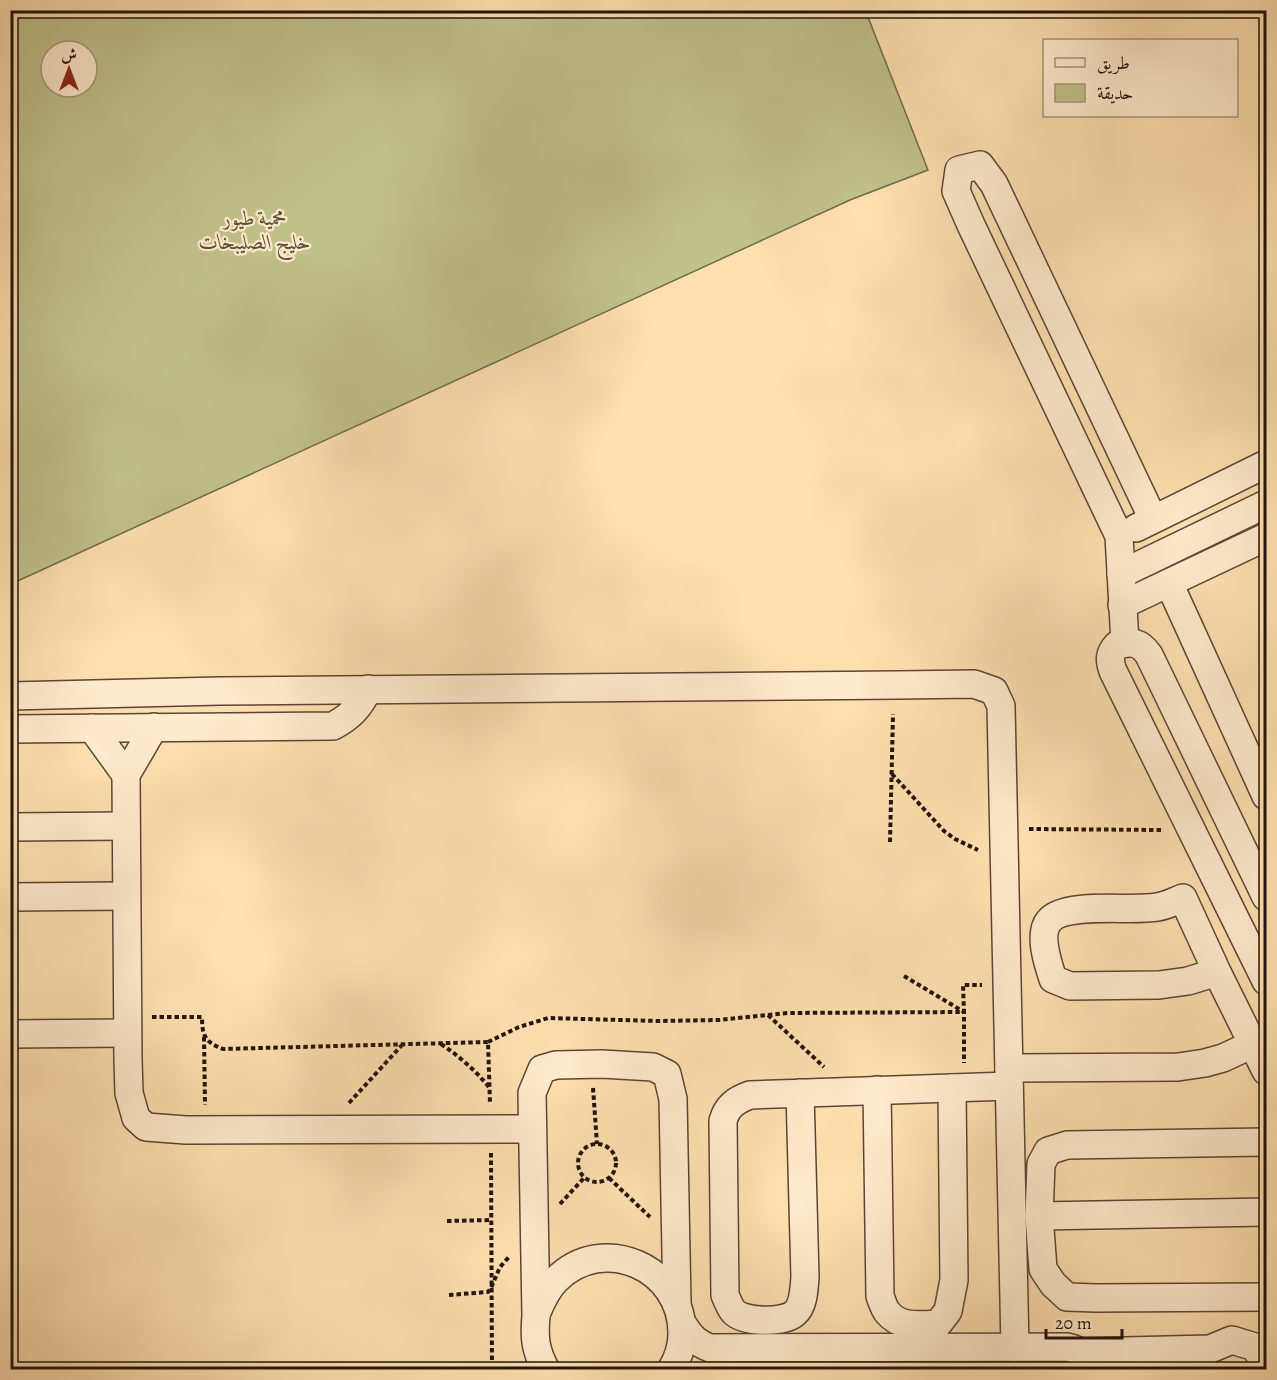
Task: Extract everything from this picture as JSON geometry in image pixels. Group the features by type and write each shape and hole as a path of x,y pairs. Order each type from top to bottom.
{"street":[{"path":"1125,643 1119,536 956,191 959,170 980,165 994,184 1153,519"},
{"path":"1119,536 1266,464"},
{"path":"1121,574 1266,504"},
{"path":"1122,605 1266,537"},
{"path":"1169,583 1266,796"},
{"path":"1266,897 1258,857 1149,655 1143,647 1133,643 1118,645 1110,655 1113,671 1266,981"},
{"path":"10,696 368,689 974,684 994,691 1001,706 1015,1347"},
{"path":"10,729 333,726 346,720 357,710 368,689"},
{"path":"154,727 126,775 127,1033 129,1093 136,1118 146,1127 205,1130 532,1129"},
{"path":"92,728 126,775"},
{"path":"10,827 126,826"},
{"path":"10,897 126,896"},
{"path":"1217,972 1188,981 1159,985 1070,986 1053,979 1046,954 1045,932 1049,920 1064,911 1157,907 1183,898 1266,1071"},
{"path":"10,1034 127,1033"},
{"path":"800,1093 805,1277 801,1303 795,1313 774,1321 747,1319 734,1312 725,1295 723,1121 725,1113 736,1100 750,1095 800,1093 958,1088 1009,1077 1178,1068 1214,1060 1253,1044"},
{"path":"541,1365 534,1336 536,1316 532,1093 542,1069 556,1065 653,1067 667,1074 673,1098 676,1243 682,1344 671,1370"},
{"path":"863,1091 880,1296 887,1313 898,1321 913,1325 938,1324 948,1311 954,1280 958,1088"},
{"path":"1266,1142 1067,1145 1048,1151 1041,1164 1039,1216 1043,1269 1053,1284 1067,1297 1266,1297"},
{"path":"1039,1216 1266,1212"},
{"path":"536,1316 543,1296 556,1280 572,1267 592,1260 612,1258 633,1262 651,1271 666,1286 692,1338 710,1348 1068,1347 1075,1349 1085,1361 1151,1360 1205,1359 1232,1340 1263,1353"}],"path":[{"path":"890,842 893,714"},
{"path":"892,774 944,831 967,845 986,853 1005,857"},
{"path":"1004,828 1169,830 1188,823"},
{"path":"904,976 964,1012"},
{"path":"958,1088 964,1012 963,985 1007,985"},
{"path":"488,1042 519,1027 548,1018 658,1021 719,1020 787,1013 964,1012"},
{"path":"767,1015 863,1091"},
{"path":"204,1036 205,1130"},
{"path":"324,1130 402,1044"},
{"path":"441,1044 456,1054 489,1088"},
{"path":"592,1065 597,1144"},
{"path":"597,1144 611,1150 616,1165 609,1179 596,1183 584,1178 579,1171 578,1164 583,1150 597,1144"},
{"path":"609,1179 676,1243"},
{"path":"447,1221 491,1220"},
{"path":"450,1368 492,1366"}],"green space":[{"name":"محمية طيور خليج الصليبخات","path":"10,11 874,11 866,12 928,170 850,200 11,584"}]}
